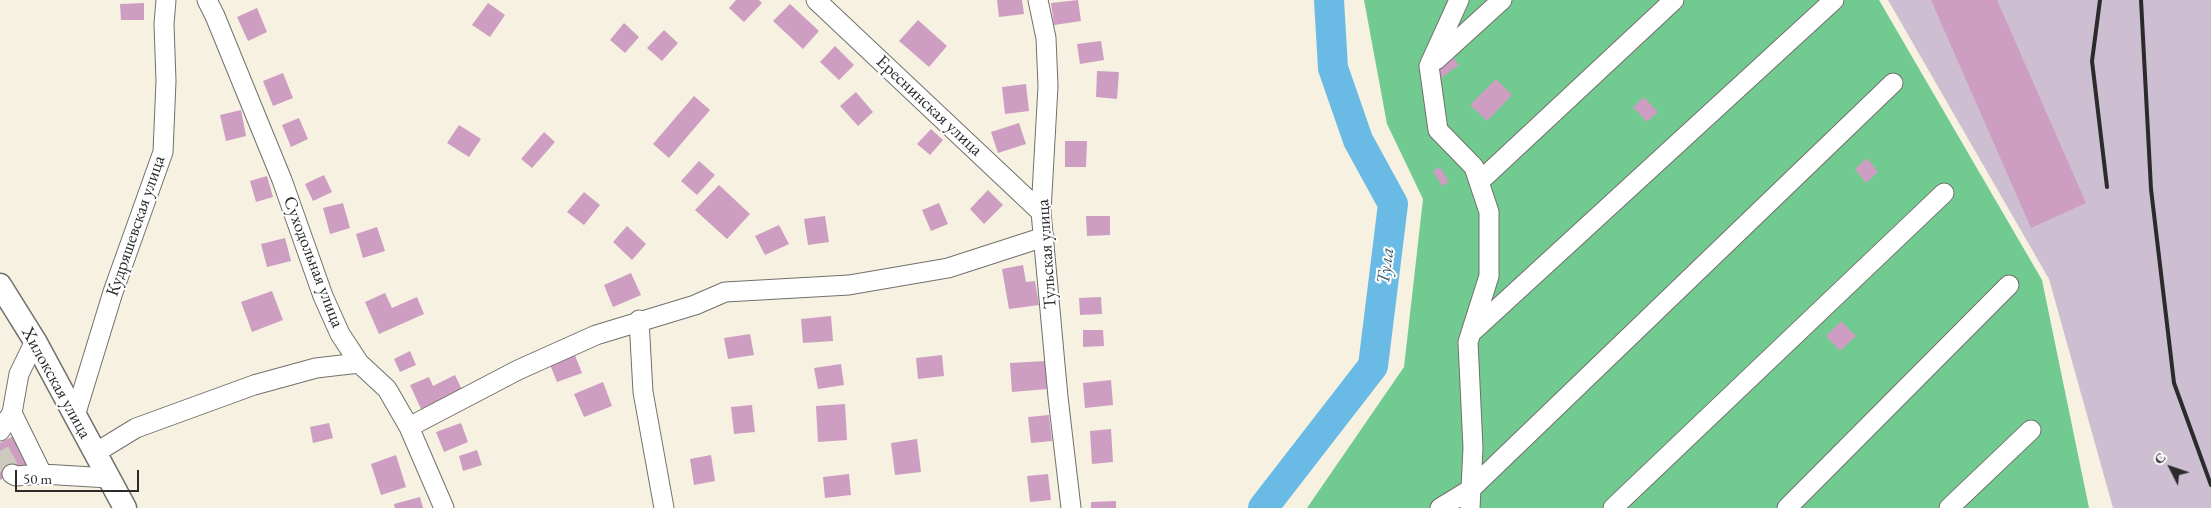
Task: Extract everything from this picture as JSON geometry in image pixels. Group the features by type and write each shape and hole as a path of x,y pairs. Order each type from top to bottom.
{"main road":[{"name":"Хилокская улица","path":"1,289 35,341 125,508"}],"street":[{"name":"Кудряшевская улица","path":"75,416 113,292 163,152 166,81 164,24 166,0"},
{"name":"Суходольная улица","path":"207,0 282,180 323,296 340,334 359,363 387,389 409,427 444,508"},
{"name":"Ереснинская улица","path":"816,0 1041,212"},
{"name":"Тульская улица","path":"1038,0 1046,38 1048,86 1041,212 1058,397 1071,508"},
{"path":"1459,0 1429,66 1438,130 1474,167 1489,212 1489,276 1468,342 1473,448 1470,499"},
{"path":"1429,66 1502,0"},
{"path":"1479,182 1674,0"},
{"path":"1471,333 1834,0"},
{"path":"1440,508 1470,499 1893,83"},
{"path":"1613,508 1944,193"},
{"path":"409,427 518,370 596,335 639,320 696,305 725,292 849,285 948,268 1044,237"},
{"path":"1787,508 2009,286"},
{"path":"639,320 643,392 664,508"},
{"path":"0,431 12,413 19,374 35,341"},
{"path":"95,452 136,428 254,384 316,368 359,363"},
{"path":"12,413 42,474"},
{"path":"1949,508 2031,430"},
{"path":"12,474 16,476 42,474 109,478"}],"shaded area":[{"path":"1888,0 2211,0 2211,508 2113,508 2049,279"}],"green space":[{"path":"1364,0 1879,0 2042,280 2089,508 1307,508 1404,367 1423,199 1387,124"}],"building":[{"path":"736,0 759,0 762,3 744,22 729,8"},
{"path":"997,0 1022,0 1024,14 999,17"},
{"path":"1078,0 1081,21 1054,25 1051,3"},
{"path":"1931,0 1997,0 2086,203 2031,228"},
{"path":"144,3 144,20 121,20 120,4"},
{"path":"488,3 505,15 490,37 472,25"},
{"path":"790,4 819,31 803,49 773,21"},
{"path":"257,8 267,32 248,41 237,17"},
{"path":"918,20 947,46 929,67 899,41"},
{"path":"624,23 639,37 625,53 610,40"},
{"path":"664,30 678,43 662,61 647,48"},
{"path":"1101,41 1104,60 1080,64 1077,44"},
{"path":"835,46 854,65 839,80 820,62"},
{"path":"1450,53 1459,65 1441,78 1432,65"},
{"path":"1097,71 1119,72 1117,99 1096,97"},
{"path":"283,73 293,98 273,106 263,81"},
{"path":"1496,79 1512,95 1487,121 1470,105"},
{"path":"1026,84 1029,111 1005,114 1002,87"},
{"path":"856,92 873,112 858,126 840,106"},
{"path":"694,96 710,110 669,158 653,144"},
{"path":"1644,97 1658,112 1647,122 1633,107"},
{"path":"241,110 246,136 226,141 220,115"},
{"path":"299,118 308,139 291,147 282,125"},
{"path":"1019,123 1026,144 998,153 991,132"},
{"path":"459,125 481,139 469,157 447,143"},
{"path":"931,129 943,140 930,155 917,144"},
{"path":"544,132 555,142 532,168 521,159"},
{"path":"1065,141 1087,141 1086,167 1065,167"},
{"path":"1867,158 1878,172 1866,183 1855,169"},
{"path":"699,161 715,175 697,195 681,181"},
{"path":"1440,167 1449,182 1442,186 1433,171"},
{"path":"324,175 332,192 313,201 305,184"},
{"path":"267,176 273,197 256,202 250,181"},
{"path":"719,185 750,214 727,239 695,210"},
{"path":"988,190 1003,205 984,224 970,209"},
{"path":"584,192 600,205 584,225 567,212"},
{"path":"343,203 350,228 330,234 323,208"},
{"path":"939,203 948,224 931,231 922,210"},
{"path":"825,216 829,242 808,245 804,219"},
{"path":"1086,216 1110,216 1110,235 1087,236"},
{"path":"779,225 789,244 765,255 755,236"},
{"path":"627,226 646,244 632,260 613,242"},
{"path":"377,227 385,251 363,258 356,234"},
{"path":"285,238 291,261 267,267 261,244"},
{"path":"1023,265 1026,282 1035,281 1039,305 1009,309 1002,269"},
{"path":"631,273 641,295 613,307 604,285"},
{"path":"272,291 283,320 252,332 241,302"},
{"path":"385,293 392,308 417,297 424,314 379,334 365,302"},
{"path":"1101,297 1102,314 1080,315 1079,298"},
{"path":"831,316 833,341 803,343 801,319"},
{"path":"1841,321 1856,336 1840,351 1826,336"},
{"path":"1083,330 1103,330 1104,346 1083,347"},
{"path":"750,334 754,355 728,359 724,338"},
{"path":"410,351 416,365 400,372 394,359"},
{"path":"574,353 582,373 557,382 549,362"},
{"path":"942,355 944,376 918,379 916,358"},
{"path":"1045,361 1047,389 1012,392 1010,363"},
{"path":"841,364 844,385 818,389 814,368"},
{"path":"455,375 462,390 421,409 410,385 429,377 433,386"},
{"path":"1111,380 1113,405 1085,408 1083,383"},
{"path":"603,382 612,406 584,417 574,394"},
{"path":"845,404 847,440 818,442 816,406"},
{"path":"752,405 755,432 734,434 731,407"},
{"path":"1049,415 1052,441 1031,443 1028,417"},
{"path":"329,423 333,438 313,443 310,427"},
{"path":"461,423 468,442 444,452 436,432"},
{"path":"1111,429 1113,462 1092,464 1090,431"},
{"path":"17,434 32,464 0,480 0,443"},
{"path":"917,439 921,472 895,475 891,443"},
{"path":"477,450 482,465 463,471 459,456"},
{"path":"396,455 406,487 381,495 371,464"},
{"path":"711,455 715,481 694,485 690,459"},
{"path":"849,474 851,495 825,498 823,477"},
{"path":"1048,474 1051,500 1030,502 1027,476"},
{"path":"420,497 423,508 395,508 394,504"},
{"path":"1116,501 1116,508 1091,508 1091,502"}],"waterway":[{"name":"Тула","path":"1263,508 1373,366 1393,204 1358,140 1333,68 1329,0"}],"tunnel":[{"path":"0,451 12,474"}],"railway":[{"path":"2100,0 2092,61 2107,187"},
{"path":"2141,0 2151,189 2174,383 2211,485"}]}
